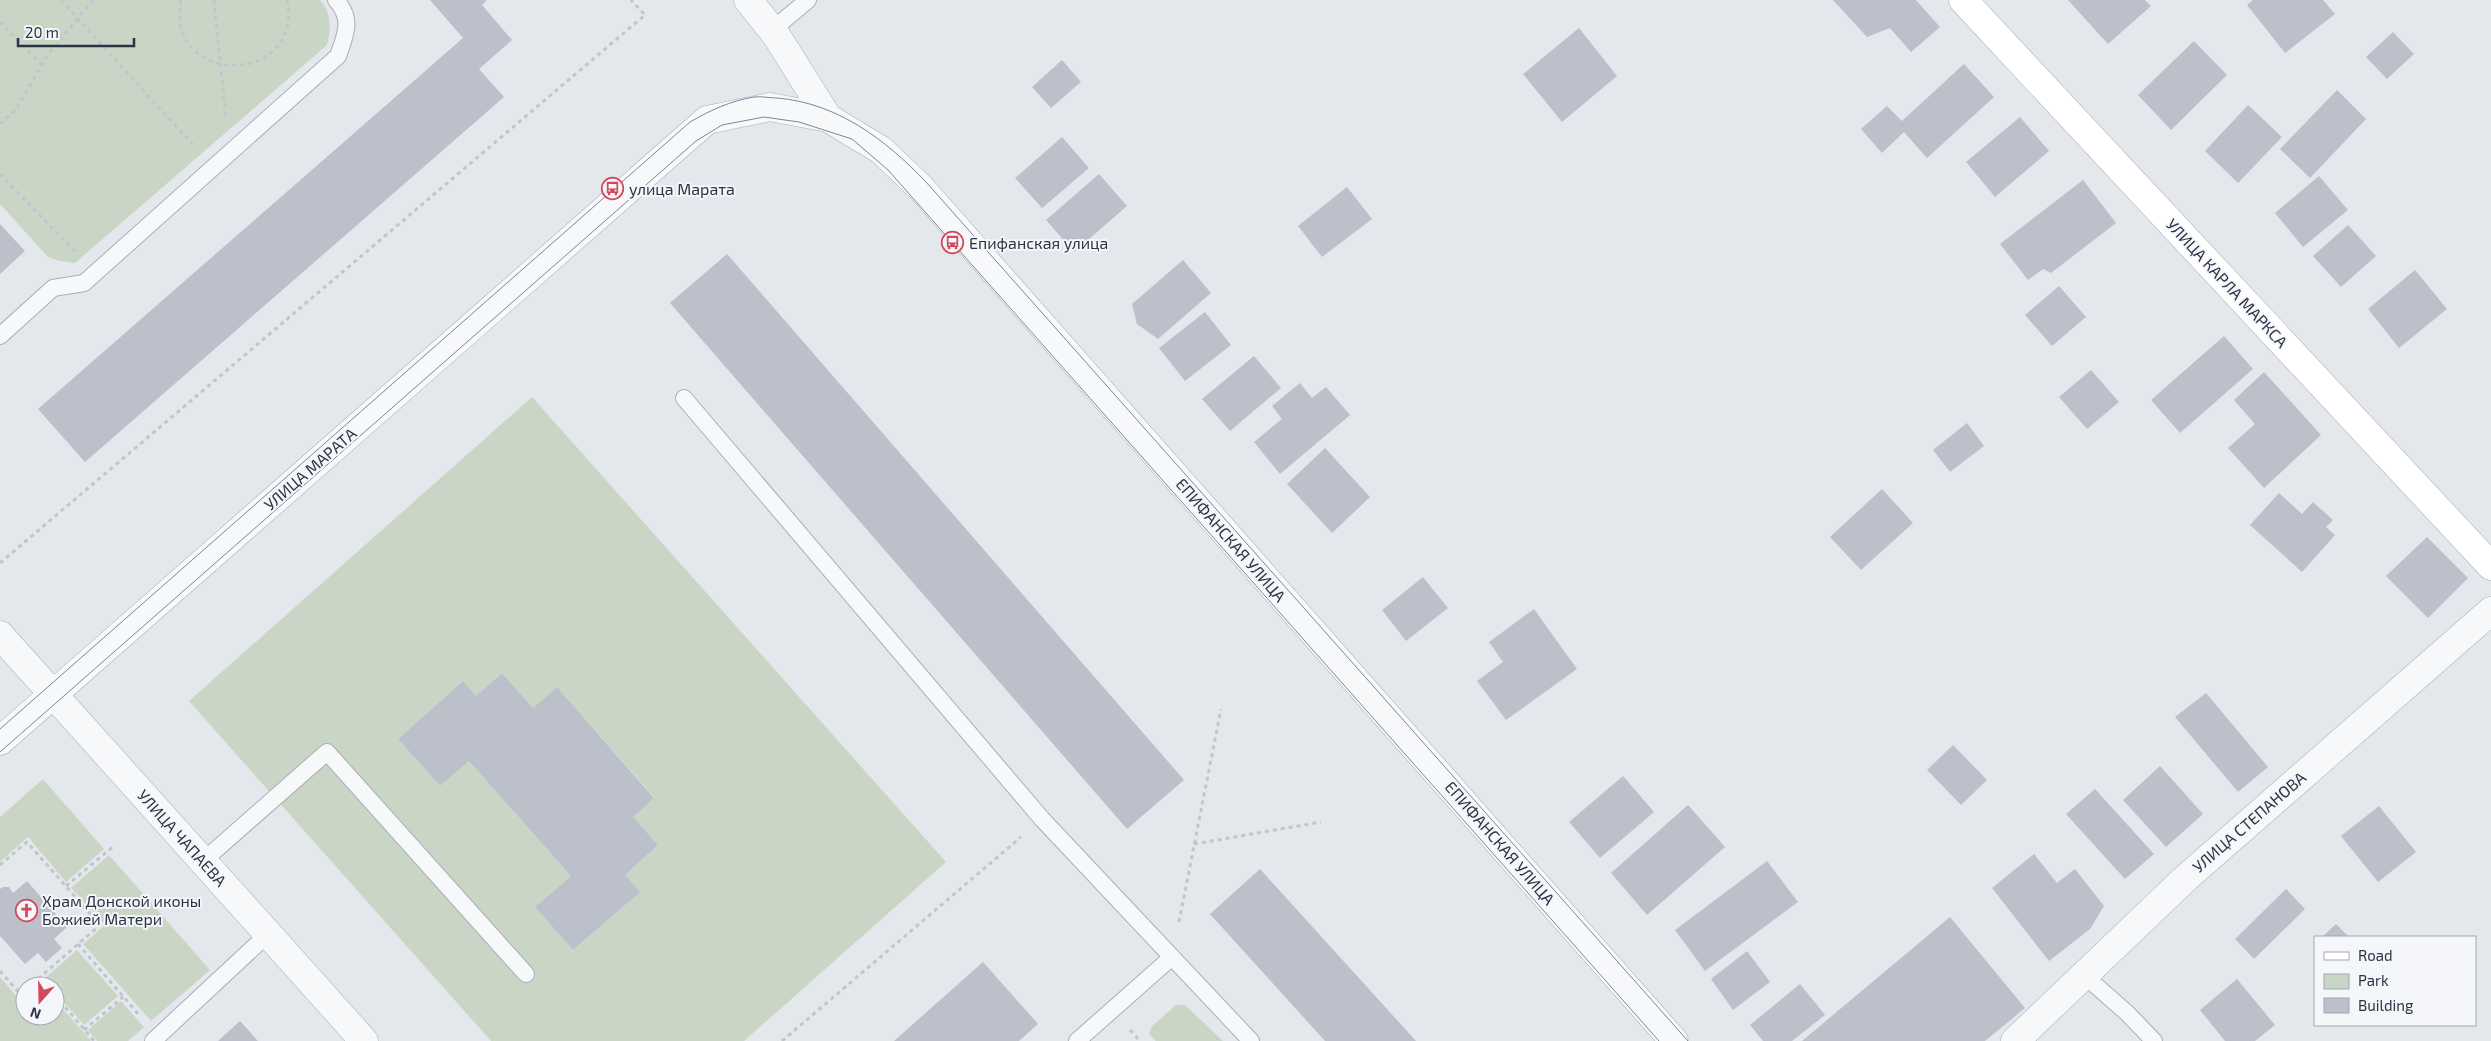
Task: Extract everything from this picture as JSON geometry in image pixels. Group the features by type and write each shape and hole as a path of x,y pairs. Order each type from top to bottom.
{"main road":[{"name":"УЛИЦА КАРЛА МАРКСА","path":"1963,0 2491,566"}],"street":[{"name":"ЕПИФАНСКАЯ УЛИЦА","path":"748,0 772,30 828,118 881,150 921,188 1674,1041"},
{"name":"УЛИЦА МАРАТА","path":"0,741 706,120 770,107 828,118"},
{"name":"УЛИЦА СТЕПАНОВА","path":"2015,1041 2086,976 2187,877 2491,611"},
{"name":"УЛИЦА ЧАПАЕВА","path":"0,635 364,1041"}],"lane":[{"path":"0,336 53,288 84,283 338,56 347,33 346,11 336,0"},
{"path":"772,30 808,0"},
{"path":"684,398 1042,819 1251,1041"},
{"path":"203,861 327,752 526,974"},
{"path":"153,1041 269,933"},
{"path":"1077,1041 1172,956"},
{"path":"2086,976 2127,1013 2154,1041"}],"path":[{"path":"62,0 214,168"},
{"path":"0,124 17,108 49,53 93,0"},
{"path":"181,0 178,11 183,33 194,50 212,63 233,67 254,63 273,51 285,33 289,12 287,0"},
{"path":"214,0 229,153"},
{"path":"0,563 644,15 631,0"},
{"path":"0,22 42,65"},
{"path":"0,174 96,273"},
{"path":"1172,956 1221,709"},
{"path":"782,1041 1042,819"},
{"path":"1194,844 1321,822"},
{"path":"0,865 27,842 100,925 42,976"},
{"path":"66,886 116,845"},
{"path":"78,944 141,1018"},
{"path":"0,971 15,988"},
{"path":"84,1030 123,996"},
{"path":"65,1007 94,1041"}],"green space":[{"path":"0,0 320,0 327,10 330,21 327,45 75,263 48,257 0,204"},
{"path":"532,397 946,862 744,1041 491,1041 189,701","holes":["502,673 533,708 557,687 654,797 633,817 658,845 625,875 639,892 573,950 535,907 571,876 469,761 440,786 398,739 463,681 476,696"]},
{"path":"43,779 104,849 66,882 28,837 0,862 0,817"},
{"path":"109,855 210,970 151,1021 83,944 105,925 71,888"},
{"path":"77,950 118,996 84,1025 65,1003 65,976 47,976"},
{"path":"0,977 15,994 15,1026 65,1026 65,1011 91,1041 0,1041"},
{"path":"121,1001 144,1027 128,1041 97,1041 88,1030"},
{"path":"1176,1005 1185,1005 1223,1041 1156,1041 1149,1034 1152,1026"}],"building":[{"path":"430,0 487,0 482,5 512,40 479,69 504,97 85,462 38,409 463,38"},
{"path":"1833,0 1916,0 1940,27 1911,52 1890,28 1867,37"},
{"path":"2068,0 2145,0 2151,6 2108,44"},
{"path":"2253,0 2323,0 2335,14 2285,53 2247,5"},
{"path":"1579,28 1617,76 1562,122 1523,74"},
{"path":"2393,32 2414,54 2387,79 2366,57"},
{"path":"2194,41 2227,75 2171,130 2138,95"},
{"path":"1062,60 1081,82 1051,108 1032,87"},
{"path":"1964,64 1994,97 1927,158 1904,132 1882,153 1861,129 1887,106 1902,121"},
{"path":"2337,90 2366,119 2310,178 2280,149"},
{"path":"2248,105 2282,137 2238,183 2205,151"},
{"path":"2020,117 2049,151 1995,197 1966,162"},
{"path":"1062,137 1089,168 1042,208 1015,178"},
{"path":"1099,174 1127,206 1074,252 1046,220"},
{"path":"2319,176 2348,210 2303,247 2275,213"},
{"path":"2083,180 2116,223 2051,273 2043,269 2028,280 2000,244"},
{"path":"1347,187 1372,219 1322,257 1298,226"},
{"path":"0,224 25,251 0,274"},
{"path":"2348,225 2376,256 2341,287 2313,256"},
{"path":"727,254 1184,780 1127,829 670,303"},
{"path":"1183,260 1211,293 1158,339 1137,324 1132,304"},
{"path":"2415,270 2447,309 2399,348 2368,309"},
{"path":"2059,286 2086,317 2052,346 2025,315"},
{"path":"1205,312 1231,345 1185,381 1159,348"},
{"path":"2224,336 2253,369 2180,433 2151,400"},
{"path":"1254,356 1281,388 1230,431 1202,399"},
{"path":"2091,370 2119,402 2087,429 2059,397"},
{"path":"2264,372 2321,435 2264,488 2228,448 2255,424 2234,400"},
{"path":"1300,383 1312,398 1326,387 1350,415 1280,474 1254,442 1282,419 1272,406"},
{"path":"1967,423 1984,446 1950,472 1933,450"},
{"path":"1325,448 1370,497 1332,533 1287,484"},
{"path":"1882,489 1913,523 1861,570 1830,537"},
{"path":"2279,493 2302,514 2313,502 2333,520 2326,527 2335,535 2302,572 2250,525"},
{"path":"2427,537 2468,578 2428,618 2386,576"},
{"path":"1423,577 1448,608 1406,641 1382,610"},
{"path":"1534,609 1577,669 1506,720 1477,681 1503,662 1489,642"},
{"path":"502,673 533,708 557,687 654,798 633,817 658,845 625,875 640,892 573,950 535,907 571,876 469,761 440,786 398,739 463,681 476,696"},
{"path":"2206,693 2268,767 2238,792 2175,717"},
{"path":"1953,745 1987,780 1961,805 1927,770"},
{"path":"2160,766 2203,814 2166,847 2123,800"},
{"path":"1623,776 1654,812 1600,858 1569,822"},
{"path":"2095,789 2154,854 2125,879 2066,814"},
{"path":"1688,805 1725,847 1647,915 1611,873"},
{"path":"2379,806 2416,852 2378,882 2341,836"},
{"path":"2034,854 2057,883 2075,869 2104,906 2090,929 2049,961 1992,888"},
{"path":"1767,861 1798,902 1705,971 1675,930"},
{"path":"1260,869 1416,1041 1325,1041 1210,914"},
{"name":"Храм Донской иконы Божией Матери","path":"27,881 67,927 54,939 62,948 46,962 38,953 25,964 0,936 0,889 9,887 13,893"},
{"path":"2286,889 2305,909 2254,959 2235,939"},
{"path":"1950,917 2025,1008 1985,1041 1802,1041"},
{"path":"2336,924 2348,936 2323,936"},
{"path":"1747,951 1770,982 1733,1010 1711,979"},
{"path":"983,962 1038,1024 1019,1041 894,1041"},
{"path":"2237,979 2275,1025 2255,1041 2225,1041 2200,1010"},
{"path":"1800,984 1825,1015 1792,1041 1763,1041 1750,1025"},
{"path":"240,1021 258,1041 218,1041"}],"tram line":[{"path":"0,729 690,122 721,106 754,97 799,101 840,115 859,126 894,151 926,182 1688,1041"},
{"path":"0,752 696,141 722,125 764,117 799,122 852,139 888,170 1659,1041"}],"place":[{"name":"улица Марата","path":"613,189"},
{"name":"Епифанская улица","path":"953,243"},
{"name":"Храм Донской иконы Божией Матери","path":"26,910"}]}
